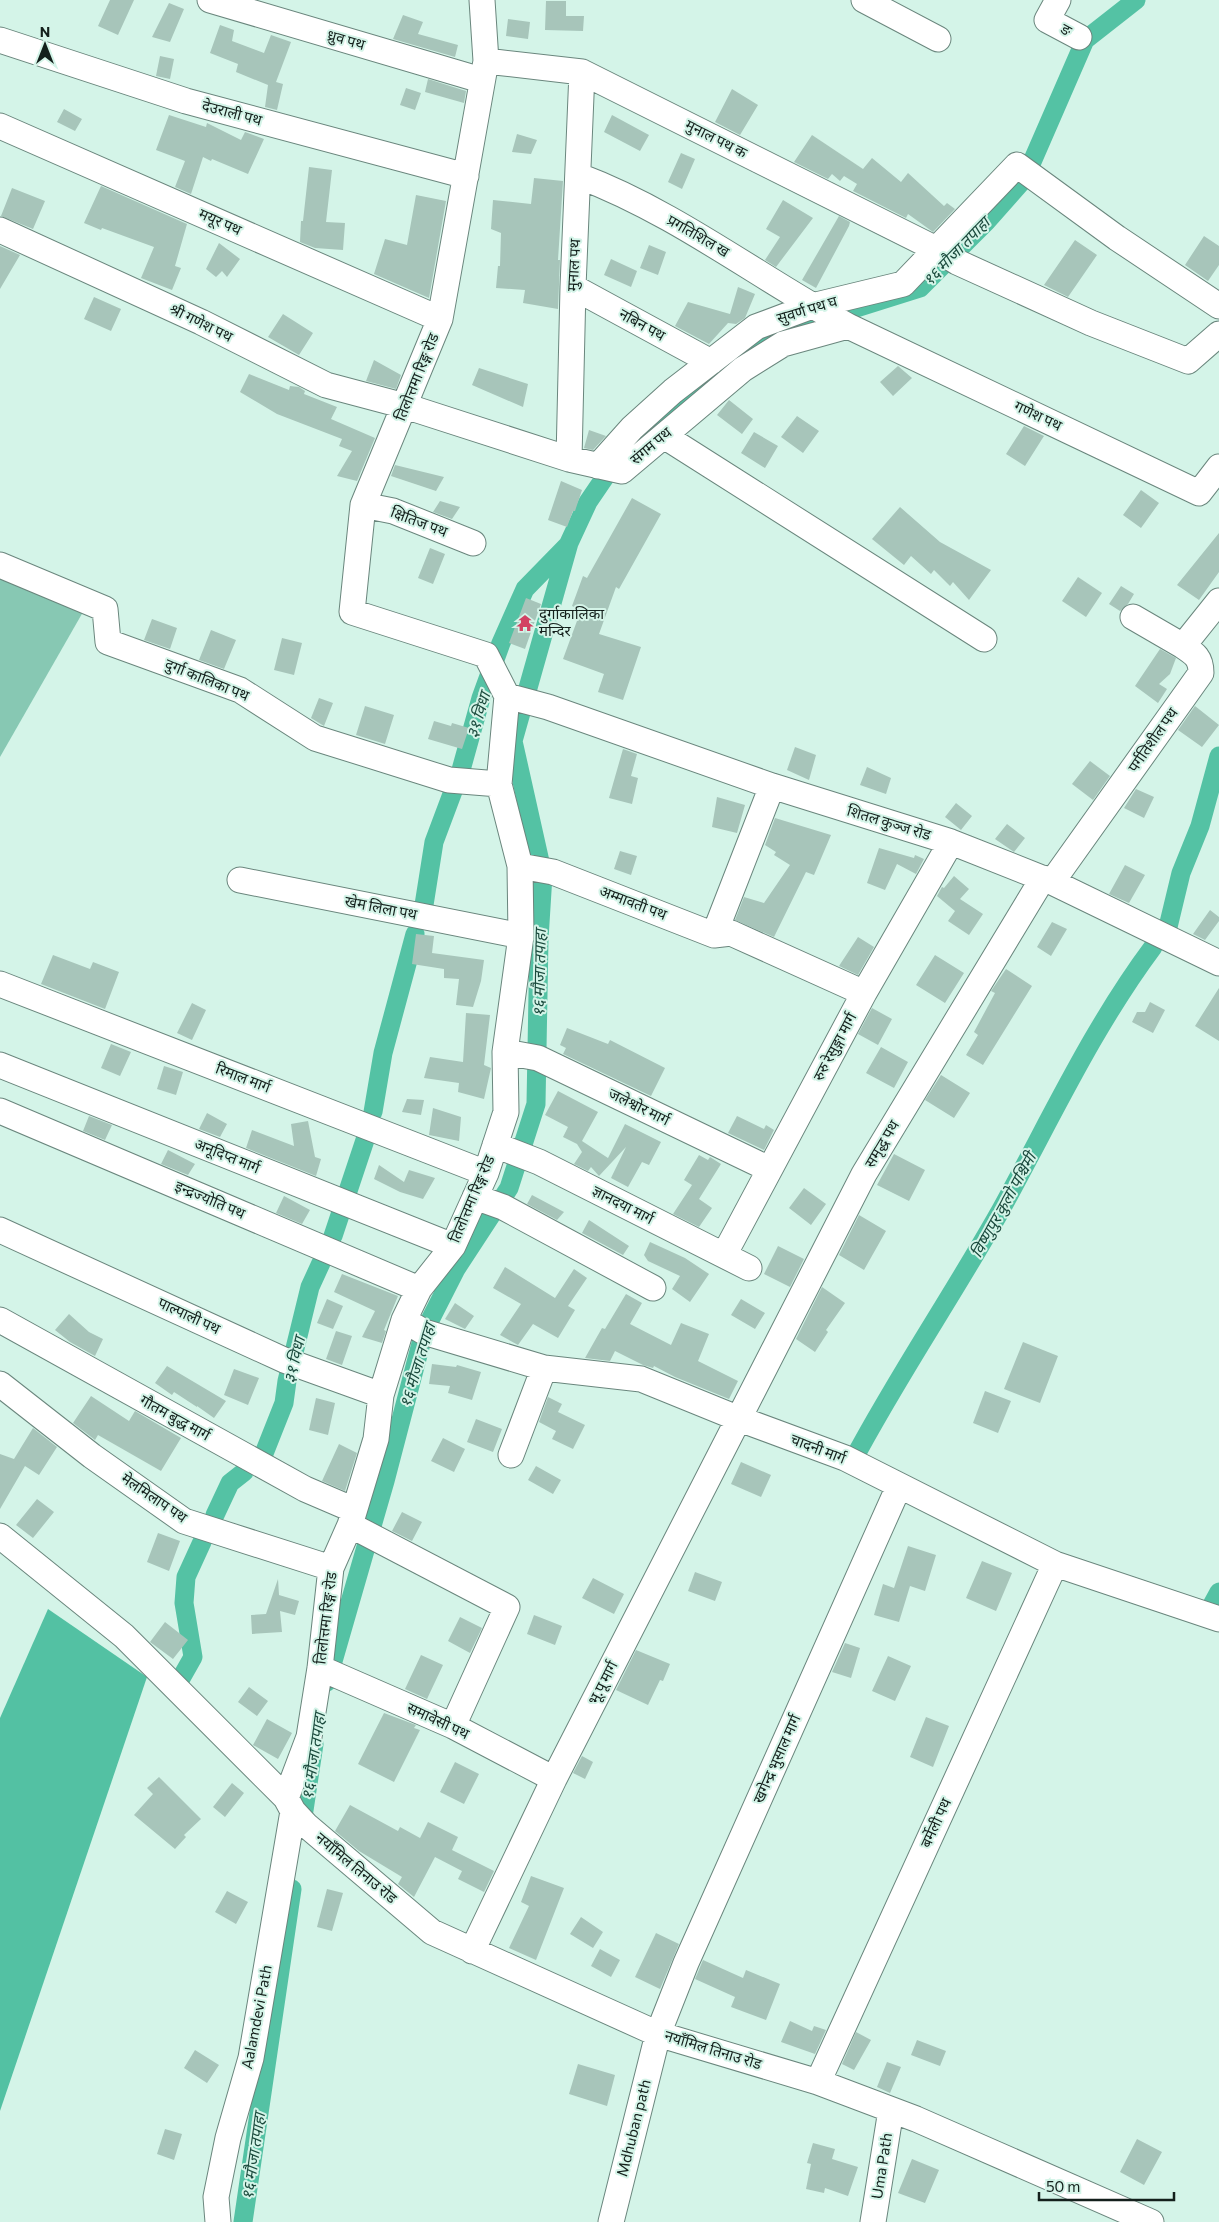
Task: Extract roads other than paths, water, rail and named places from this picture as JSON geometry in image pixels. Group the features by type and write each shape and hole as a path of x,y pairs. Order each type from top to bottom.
{"street":[{"name":"ध्रुव पथ","path":"210,0 484,71"},
{"name":"तिलोत्तमा रिङ्ग रोड","path":"295,1812 320,1668 331,1568 352,1518 376,1439 381,1394 404,1320 419,1289 453,1246 486,1173 506,1112 505,1052 521,936 520,866 498,784 506,695 486,654 352,612 363,505 440,318 484,71 482,0"},
{"path":"864,0 938,39"},
{"name":"ङ","path":"1058,0 1047,20 1079,37"},
{"name":"देउराली पथ","path":"0,40 186,101 466,176"},
{"name":"मुनाल पथ क","path":"484,71 582,72 944,254"},
{"name":"मुनाल पथ","path":"569,459 573,287 582,72"},
{"name":"मयूर पथ","path":"0,126 440,318"},
{"name":"सुवर्ण पथ घ","path":"610,468 632,428 673,391 756,327 812,306 903,284 944,254 1026,172 1219,306"},
{"name":"प्रगतिशिल ख","path":"579,176 604,185 706,239 812,306 848,326"},
{"name":"श्री गणेश पथ","path":"0,230 201,322 326,385 405,406"},
{"path":"944,254 1091,323 1188,361 1219,334"},
{"name":"नबिन पथ","path":"573,287 711,362"},
{"name":"संगम पथ","path":"610,468 664,436 743,369 784,344 848,326"},
{"name":"गणेश पथ","path":"848,326 1199,493 1219,466"},
{"path":"405,406 569,459 610,468"},
{"path":"664,436 984,639"},
{"name":"क्षितिज पथ","path":"363,505 392,511 473,543"},
{"name":"दुर्गा कालिका पथ","path":"0,565 105,609 108,642 240,690 315,738 450,780 498,784"},
{"path":"1184,646 1219,601"},
{"name":"पर्गतिशील पथ","path":"1048,880 1201,673 1201,663 1198,657 1184,646 1133,617"},
{"name":"शितल कुञ्ज रोड","path":"506,695 548,707 772,786 951,842 1048,880 1216,954"},
{"path":"714,935 772,786"},
{"name":"रुरु रेसुङ्गा मार्ग","path":"724,1255 864,993 951,842"},
{"name":"अम्मावती पथ","path":"520,866 554,872 714,935 731,933 864,993"},
{"name":"खेम लिला पथ","path":"240,880 521,936"},
{"name":"समृद्ध पथ","path":"737,1418 864,1174 1048,880"},
{"name":"रिमाल मार्ग","path":"0,984 486,1173"},
{"name":"जलेश्वोर मार्ग","path":"505,1052 538,1058 769,1169"},
{"name":"अनूदिप्त मार्ग","path":"0,1065 453,1246"},
{"name":"इन्द्रज्योति पथ","path":"0,1111 419,1289"},
{"name":"ज्ञानदया मार्ग","path":"495,1144 538,1162 750,1268"},
{"path":"475,1197 503,1207 653,1288"},
{"name":"पाल्पाली पथ","path":"0,1230 293,1363 381,1394"},
{"name":"गौतम बुद्ध मार्ग","path":"0,1320 305,1489 352,1518 377,1540 508,1607 453,1726"},
{"name":"चादनी मार्ग","path":"404,1320 424,1332 544,1368 641,1379 737,1418 845,1458 1055,1564 1219,1619"},
{"path":"511,1455 544,1368"},
{"name":"मेलमिलाप पथ","path":"0,1384 92,1456 184,1520 331,1568"},
{"name":"भू.पू मार्ग","path":"472,1950 554,1778 677,1540 737,1418"},
{"name":"खगेन्द्र भुसाल मार्ग","path":"658,2034 686,1963 899,1486"},
{"name":"नयाँमिल तिनाउ रोड","path":"0,1536 124,1636 295,1812 432,1932 658,2034 818,2082 891,2110 1151,2222"},
{"name":"बर्मेली पथ","path":"818,2082 1055,1564"},
{"name":"समावेसी पथ","path":"320,1668 453,1726 554,1778"},
{"name":"Aalamdevi Path","path":"218,2222 216,2197 228,2138 251,2058 295,1812"},
{"name":"Mdhuban path","path":"611,2222 658,2034"},
{"name":"Uma Path","path":"873,2222 891,2110"}],"waterway":[{"name":"१६ मौजा तपाहा","path":"656,419 777,333 920,288 987,221 1025,178 1085,40 1136,0"},
{"name":"१६ मौजा तपाहा","path":"327,1682 385,1481 424,1332 456,1269 509,1188 536,1104 539,939 543,875 513,741 569,543 588,502 618,458"},
{"name":"३१ विधा","path":"424,905 434,842 461,770 481,698 501,643 525,589 567,546"},
{"name":"विष्णुपुर कुलो पश्चिमी","path":"1168,927 1181,873 1200,826 1219,756"},
{"name":"३१ विधा","path":"373,1112 383,1053 415,934"},
{"name":"विष्णुपुर कुलो पश्चिमी","path":"852,1462 887,1399 998,1215 1090,1045 1110,1011 1153,947"},
{"name":"३१ विधा","path":"333,1236 365,1140"},
{"name":"३१ विधा","path":"263,1456 284,1403 287,1381 310,1287 321,1263"},
{"name":"३१ विधा","path":"215,1515 230,1483 244,1472"},
{"name":"३१ विधा","path":"180,1680 193,1657 184,1603 186,1577 202,1542"},
{"path":"1207,1614 1219,1592"},
{"name":"१६ मौजा तपाहा","path":"301,1830 314,1744"},
{"name":"१६ मौजा तपाहा","path":"243,2222 292,1889"}],"place":[{"name":"दुर्गाकालिका मन्दिर","path":"525,623"}]}
